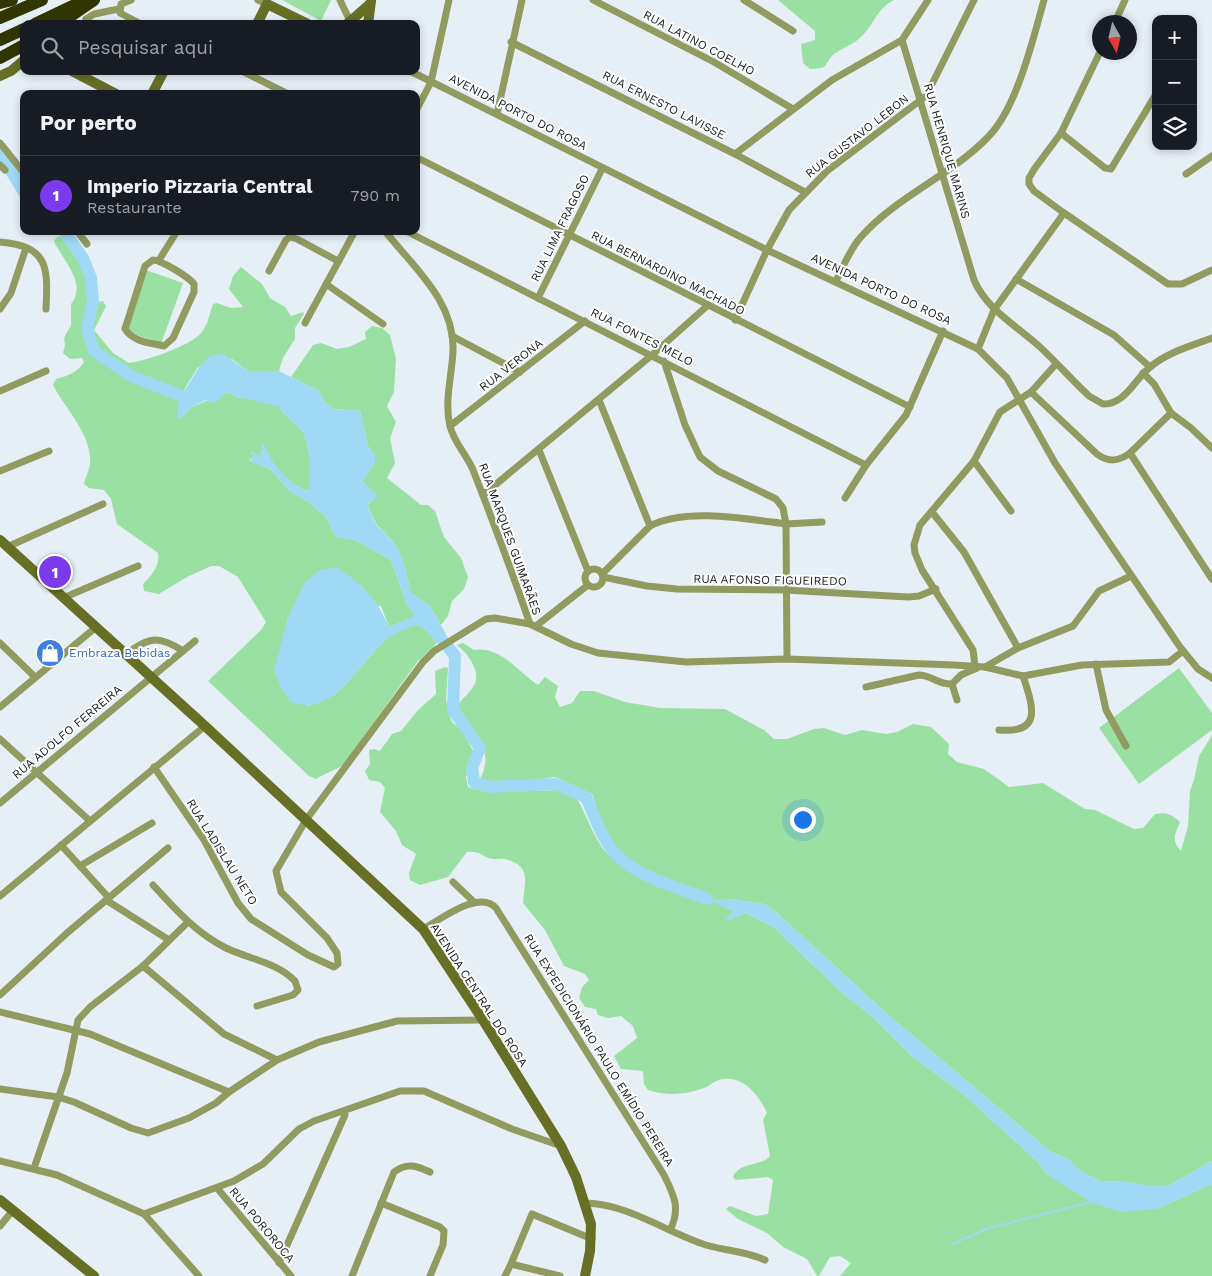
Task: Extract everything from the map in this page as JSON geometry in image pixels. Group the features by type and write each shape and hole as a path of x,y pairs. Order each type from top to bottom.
{"highway":[{"path":"0,3 12,0"},
{"path":"0,18 42,0"},
{"path":"43,20 85,0"},
{"path":"69,20 82,15 94,0"},
{"path":"0,40 20,31"},
{"path":"0,58 20,47"}],"street":[{"path":"119,9 121,4 131,0"},
{"path":"340,0 348,20"},
{"path":"420,103 431,82 449,0"},
{"path":"497,114 511,42 522,0"},
{"name":"RUA LATINO COELHO","path":"593,0 714,62 793,109"},
{"path":"744,0 793,31"},
{"path":"735,154 832,80 902,40 928,0"},
{"name":"RUA GUSTAVO LEBON","path":"735,320 767,250 789,210 827,172 921,100 930,89 974,0"},
{"path":"836,281 860,238 877,222 989,136 1007,109 1044,0"},
{"path":"1118,15 1125,0"},
{"path":"258,20 262,2 300,20"},
{"path":"351,20 371,2"},
{"path":"369,20 371,2"},
{"path":"75,20 82,15 119,9"},
{"path":"119,9 122,15 132,20"},
{"name":"RUA HENRIQUE MARINS","path":"902,40 974,280 980,294 994,310 1017,326 1089,396 1103,404 1118,400 1143,374"},
{"name":"RUA ERNESTO LAVISSE","path":"511,42 735,154 805,192"},
{"path":"1096,60 1061,133 1029,178 1030,187 1064,213 1168,284 1182,284 1212,270"},
{"path":"0,76 11,71 20,63"},
{"path":"80,75 108,90"},
{"path":"154,90 162,75"},
{"path":"250,75 280,90"},
{"name":"AVENIDA PORTO DO ROSA","path":"418,75 767,250 978,349 998,367 1020,399 1055,463 1183,651 1198,670 1212,678"},
{"path":"1061,133 1105,168 1111,169 1152,101"},
{"path":"0,143 20,168"},
{"path":"1186,174 1212,156"},
{"name":"RUA BERNARDINO MACHADO","path":"420,159 707,306 910,407"},
{"name":"RUA LIMA FRAGOSO","path":"538,298 602,169"},
{"path":"978,349 994,310 1064,213"},
{"path":"80,235 87,244"},
{"path":"159,260 173,235"},
{"path":"305,323 353,235"},
{"name":"RUA MARQUES GUIMARÃES","path":"306,820 430,654 486,619 533,625 472,467 457,443 450,426 448,408 452,336 446,313 437,295 388,235"},
{"name":"RUA FONTES MELO","path":"414,235 866,465"},
{"path":"269,271 286,240 290,237 297,238 338,261"},
{"path":"0,242 26,248 34,253 46,268 46,309"},
{"path":"0,310 11,293 26,248"},
{"path":"159,260 193,281 195,288 173,338 164,346 138,340 128,334 126,329 144,266 150,261 159,260"},
{"path":"1016,279 1114,335 1150,367"},
{"path":"326,284 383,324"},
{"path":"483,495 599,400 707,306"},
{"name":"RUA VERONA","path":"450,426 585,321"},
{"path":"845,498 866,465 910,407 943,331"},
{"path":"452,336 520,372"},
{"path":"1212,338 1172,354 1150,367 1143,374 1154,384 1171,413 1191,428 1212,448"},
{"path":"664,361 685,425 700,457 718,471 776,499 782,508 786,524 787,658"},
{"path":"980,666 973,650 936,589 922,570 914,545 920,524 974,461 1000,412 1031,392 1056,364"},
{"path":"0,391 46,371"},
{"path":"1031,392 1103,458 1115,460 1130,453 1171,413"},
{"path":"599,400 650,526"},
{"path":"539,450 588,571 585,578 588,585 592,588 601,585 603,575 650,526 666,520 697,516 786,524 822,522"},
{"path":"0,471 49,451"},
{"path":"1130,453 1212,579"},
{"path":"974,461 1011,511"},
{"path":"3,544 103,504"},
{"path":"932,512 964,552 1018,648"},
{"name":"AVENIDA CENTRAL DO ROSA","path":"3,544 204,726 423,929 483,1020 561,1146 576,1177 586,1203 592,1239 585,1276"},
{"path":"63,598 138,566"},
{"path":"588,571 596,569 603,575"},
{"name":"RUA AFONSO FIGUEIREDO","path":"603,575 647,586 677,589 785,590 908,597 919,596 936,589"},
{"path":"866,687 919,675 925,675 944,684 952,684 961,675 1018,648 1073,626 1100,591 1131,576"},
{"path":"588,585 533,625 571,644 598,653 686,662 787,658 980,666 1023,676 1046,670 1096,664 1169,662 1183,651"},
{"path":"0,707 95,628"},
{"path":"124,655 154,639 166,640 183,651"},
{"name":"RUA ADOLFO FERREIRA","path":"0,803 149,677 195,641"},
{"path":"0,643 36,677"},
{"path":"1096,664 1106,710 1126,746"},
{"path":"999,730 1020,730 1028,726 1031,720 1032,710 1023,676"},
{"path":"952,684 957,700"},
{"path":"0,896 204,726"},
{"path":"0,739 90,821"},
{"name":"RUA LADISLAU NETO","path":"154,767 204,840 238,903 251,919 294,947 334,967 340,962 337,953 327,938 281,892 276,877 279,863 306,820"},
{"path":"80,866 152,823"},
{"path":"61,845 107,899 169,940"},
{"path":"0,995 37,960 168,848"},
{"name":"RUA EXPEDICIONÁRIO PAULO EMÍDIO PEREIRA","path":"453,882 474,902 490,903 496,908 649,1150 676,1198 677,1210 670,1230"},
{"path":"153,885 188,922 226,948 264,962 295,981 298,990 293,995 257,1006"},
{"path":"423,929 474,902"},
{"path":"34,1168 66,1074 75,1030 83,1013 143,966 188,922"},
{"path":"143,966 224,1034 277,1060"},
{"path":"0,1012 90,1034 229,1092"},
{"path":"0,1089 58,1097 74,1102 136,1130 148,1133 189,1118 216,1103 229,1092 277,1060 320,1042 397,1021 483,1020"},
{"path":"144,1214 217,1188 263,1164 299,1129 314,1121 400,1091 424,1091 512,1129 561,1146"},
{"path":"279,1263 345,1115"},
{"path":"0,1161 34,1168 95,1191 144,1214 199,1276"},
{"path":"352,1276 394,1172 398,1168 410,1165 430,1172"},
{"name":"RUA POROROCA","path":"217,1188 291,1276"},
{"path":"0,1200 94,1276"},
{"path":"586,1203 612,1207 704,1244 747,1252 765,1260"},
{"path":"382,1204 440,1226 444,1231 443,1245 430,1276"},
{"path":"0,1226 13,1210"},
{"path":"505,1276 532,1214 592,1239"},
{"path":"511,1264 560,1276"}],"green space":[{"path":"282,0 331,0 321,20"},
{"path":"778,0 894,0 879,12 866,32 858,40 834,54 824,67 810,69 803,63 801,44 815,40 815,31"},
{"path":"58,236 66,239 86,278 89,298 86,322 92,315 96,302 103,301 106,306 94,330 113,353 129,363 167,352 195,338 205,327 213,304 217,303 231,308 243,307 229,289 233,276 241,267 262,284 270,298 285,307 291,316 303,312 304,314 295,328 295,339 283,358 279,371 248,371 232,359 198,367 183,392 179,412 180,419 192,407 227,392 242,399 262,391 274,393 282,412 304,432 309,453 309,491 302,489 281,473 270,458 263,443 261,457 251,452 254,457 249,460 270,469 290,491 310,503 326,517 335,536 355,540 391,560 407,605 416,616 389,627 381,606 296,605 288,618 279,655 308,706 326,699 338,691 386,640 406,626 417,625 423,627 437,643 418,661 343,765 316,779 309,776 208,681 261,630 266,622 238,577 219,566 211,566 187,577 159,594 144,591 143,584 157,566 158,553 117,524 111,499 104,490 89,488 84,484 90,465 87,443 83,433 53,385 56,379 75,371 84,362 82,358 70,359 63,353 64,338 71,325 71,304 77,288 72,272 54,241"},
{"path":"143,269 183,283 161,344 121,329"},
{"path":"372,326 382,328 390,335 396,359 394,392 387,406 396,422 390,438 395,463 387,478 421,505 428,505 435,511 444,537 461,558 468,577 464,589 452,601 448,616 441,625 429,605 411,593 398,550 373,519 368,504 377,496 362,481 375,463 375,456 368,446 360,411 333,409 324,401 319,391 291,377 313,345 321,343 337,349 349,347 366,339 365,332"},
{"path":"463,643 474,650 483,650 500,655 538,685 545,677 558,686 555,697 560,707 572,703 580,691 594,691 625,702 660,708 725,709 764,730 774,739 787,739 814,729 824,728 845,735 862,730 886,734 897,732 913,724 931,727 949,744 948,754 957,762 984,769 1009,787 1043,783 1085,809 1095,810 1134,829 1143,828 1155,814 1171,815 1180,822 1175,834 1175,841 1181,851 1188,826 1190,791 1199,756 1212,735 1212,1161 1170,1185 1144,1185 1118,1181 1103,1182 1079,1171 1070,1160 1051,1152 886,1013 777,913 764,904 728,899 708,899 734,911 725,921 746,913 775,928 840,991 875,1019 914,1058 961,1092 1036,1160 1048,1175 1156,1209 1212,1184 1212,1276 840,1276 851,1263 840,1256 830,1257 819,1276 817,1276 807,1259 783,1247 767,1233 738,1219 726,1209 730,1206 756,1216 768,1214 773,1180 768,1177 736,1180 733,1177 736,1172 745,1166 761,1162 770,1156 763,1120 767,1113 753,1091 739,1081 723,1079 705,1088 690,1092 662,1093 648,1090 644,1084 643,1071 621,1069 614,1056 637,1038 633,1026 621,1016 608,1018 598,1015 596,1009 585,1007 579,998 582,987 589,980 585,974 564,966 545,930 523,903 525,876 520,866 514,862 489,858 475,852 467,852 448,877 420,885 410,880 409,873 416,854 402,845 396,831 380,812 385,788 380,782 369,780 365,771 370,764 369,750 380,751 392,734 401,731 418,710 436,694 435,671 445,667 448,668 446,699 449,714 452,722 463,732 473,751 466,777 468,787 488,792 559,790 575,795 600,844 612,858 637,874 667,889 706,898 701,892 664,879 630,861 611,839 592,794 555,777 495,785 482,780 481,777 485,766 483,748 457,706 476,681 475,669 472,663 457,645"},
{"path":"1179,668 1212,713 1212,730 1139,784 1099,728"}],"water":[{"path":"223,354 248,371 279,371 319,391 324,401 333,409 360,411 368,446 375,456 375,463 362,481 378,496 368,504 370,512 375,523 398,550 411,593 429,605 446,634 437,643 426,630 417,625 392,636 380,645 338,692 325,700 310,705 291,702 281,688 274,670 288,618 304,584 318,571 336,567 354,580 374,600 389,627 415,616 407,605 391,560 355,540 335,536 326,517 310,503 290,491 270,469 249,461 254,457 251,451 261,456 263,442 275,464 287,479 302,489 309,491 309,453 304,432 282,412 274,393 262,391 242,399 227,392 214,403 206,400 192,407 179,420 177,410 179,400 199,367 210,356"},
{"path":"707,899 728,899 764,904 777,913 886,1013 1051,1152 1070,1160 1080,1171 1103,1182 1118,1181 1144,1185 1170,1185 1212,1161 1212,1184 1156,1209 1121,1212 1091,1202 1048,1175 1036,1160 961,1092 914,1058 875,1019 840,991 775,928 746,913 723,922 734,911"}],"waterway":[{"path":"0,153 20,186"},
{"path":"67,235 83,258 91,278 93,301 87,328 94,351 131,376 187,398 198,395"},
{"path":"239,390 292,404"},
{"path":"432,627 455,656 453,710 480,748 472,768 474,782 491,787 555,784 586,797 605,840 623,861 645,875 707,899"},
{"path":"953,1244 986,1229 1091,1202"}],"place":[{"name":"Imperio Pizzaria Central","path":"55,572"},
{"name":"Embraza Bebidas","path":"50,653"}]}
